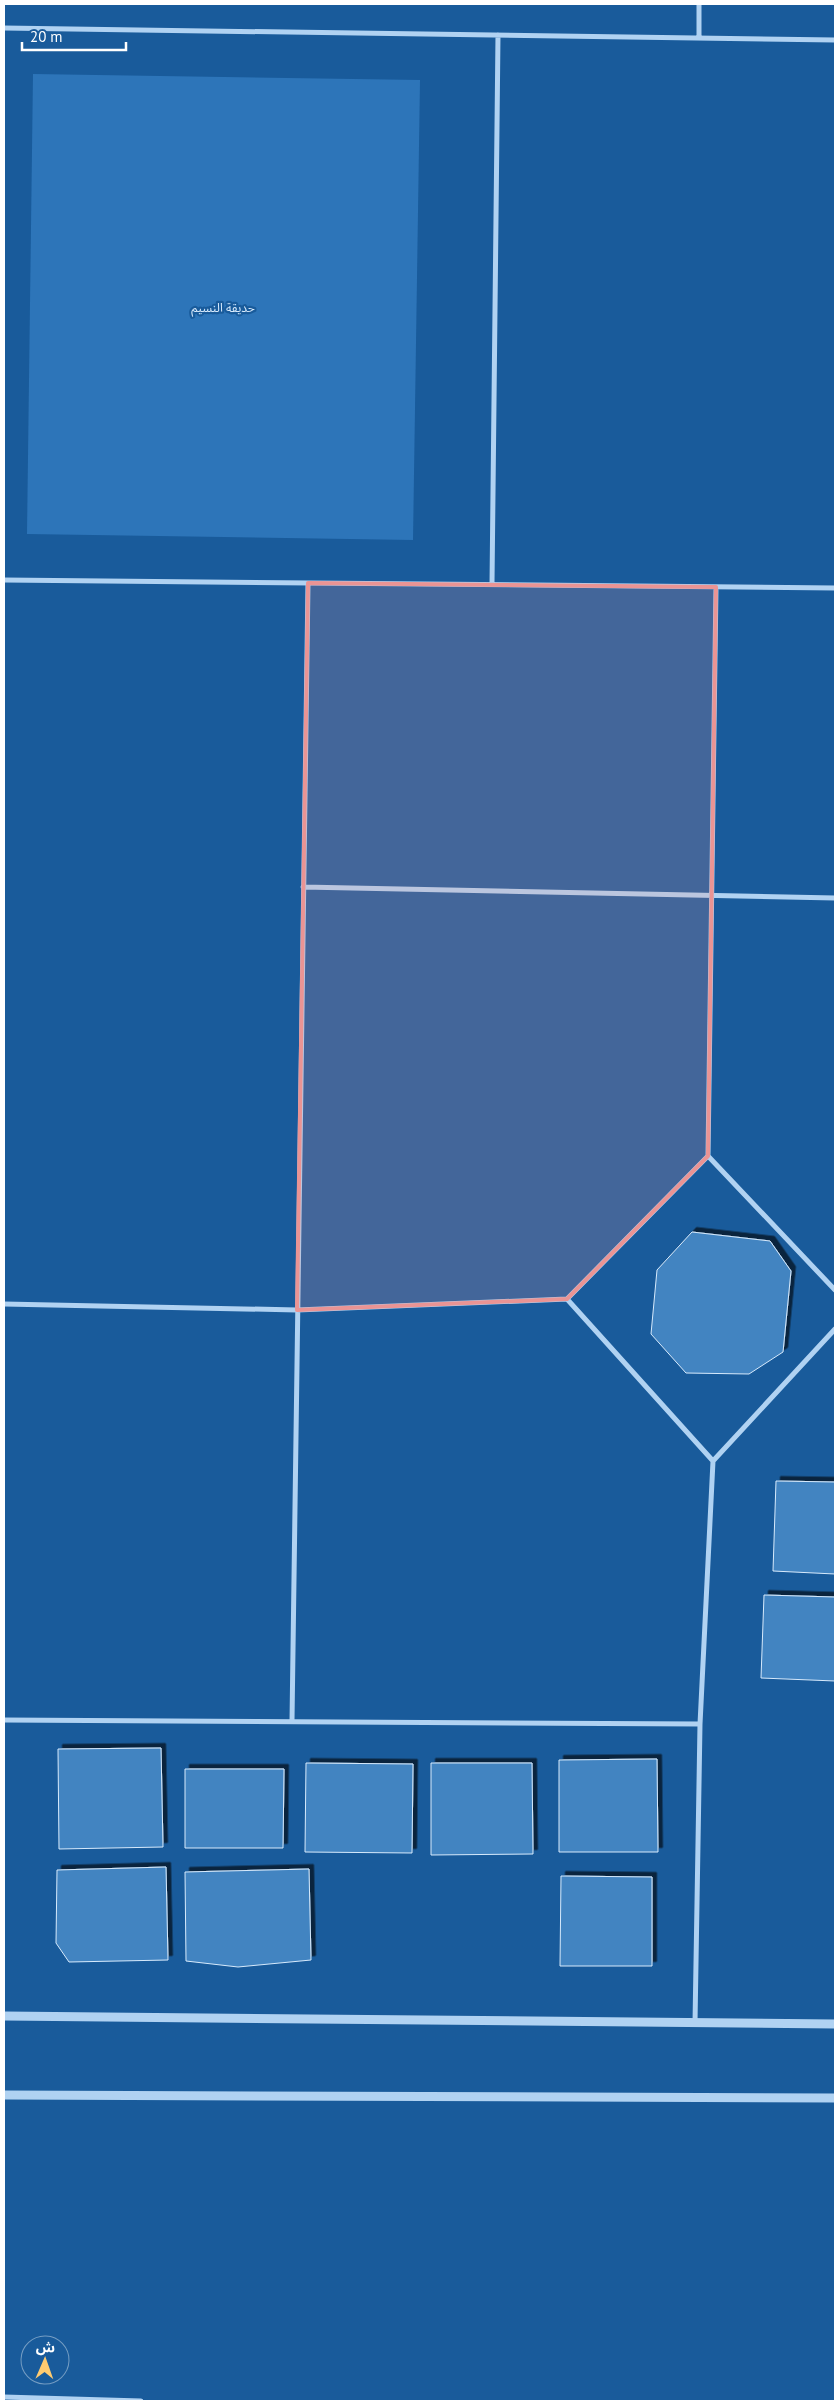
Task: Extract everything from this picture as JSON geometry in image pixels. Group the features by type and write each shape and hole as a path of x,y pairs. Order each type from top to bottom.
{"street":[{"path":"699,4 699,38"},
{"path":"4,28 835,40"},
{"path":"492,584 498,35"},
{"path":"4,580 835,588"},
{"path":"292,1721 308,583"},
{"path":"4,1304 297,1310 567,1299 708,1156 716,586"},
{"path":"303,887 835,898"},
{"path":"708,1156 835,1290"},
{"path":"567,1299 713,1461"},
{"path":"695,2023 700,1724 713,1461 835,1329"},
{"path":"4,1720 700,1724"},
{"path":"4,2016 835,2024"},
{"path":"4,2095 835,2098"},
{"path":"4,2397 141,2401"}],"highlighted area":[{"path":"308,583 716,587 708,1156 567,1299 297,1310"}],"green space":[{"name":"حدیقة النسیم","path":"33,74 420,80 413,540 27,534"}],"building":[{"path":"692,1232 770,1241 791,1271 783,1352 749,1374 686,1373 651,1334 657,1270"},
{"path":"776,1481 835,1482 835,1574 773,1571"},
{"path":"764,1595 835,1597 835,1681 761,1678"},
{"path":"161,1748 163,1847 59,1849 58,1749"},
{"path":"657,1759 658,1852 559,1852 559,1760"},
{"path":"306,1763 413,1764 412,1853 305,1852"},
{"path":"431,1763 532,1763 533,1854 431,1855"},
{"path":"185,1769 284,1769 283,1848 185,1848"},
{"path":"166,1867 168,1960 69,1962 56,1943 57,1870"},
{"path":"309,1869 311,1960 238,1967 186,1961 185,1872"},
{"path":"561,1876 652,1877 652,1966 560,1966"}]}
